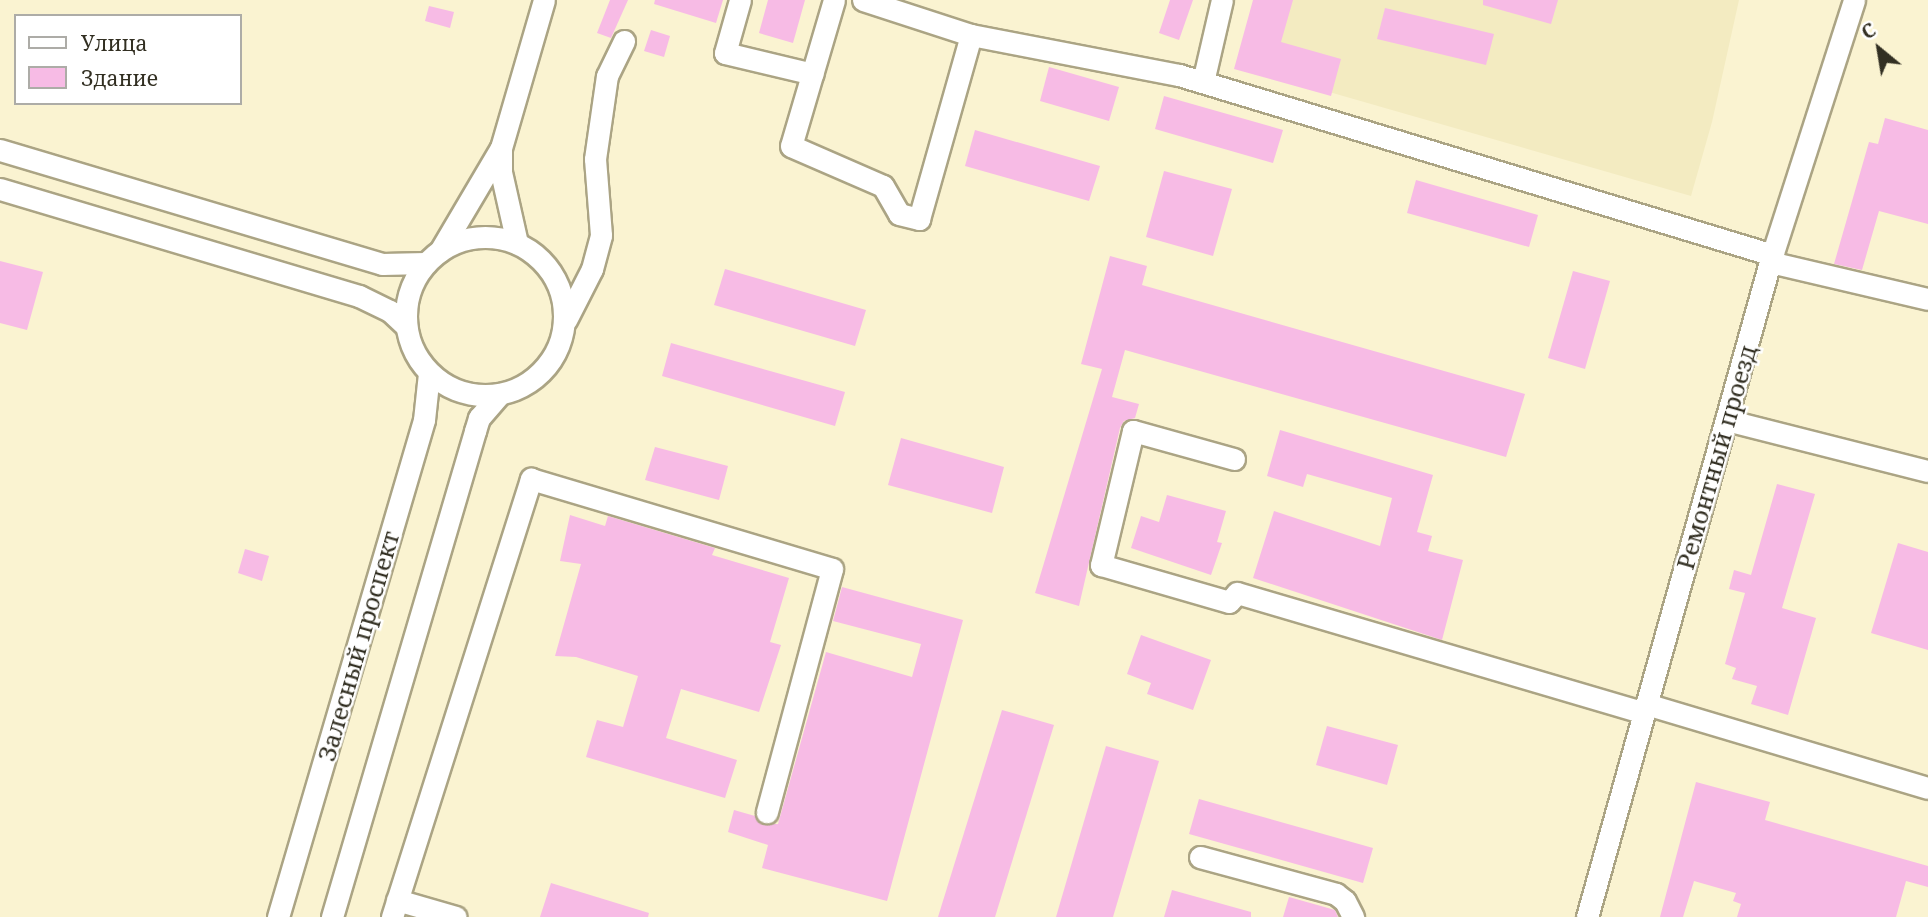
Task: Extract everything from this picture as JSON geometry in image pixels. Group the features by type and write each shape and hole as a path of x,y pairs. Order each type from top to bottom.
{"street":[{"path":"544,0 501,148 410,292 406,326 418,359 429,373 450,388 474,395 499,395 524,386 545,369 560,347 566,320 592,270 601,235 594,159 607,76 624,41"},
{"path":"740,0 724,53 813,74"},
{"path":"834,0 791,146 883,186 899,214 919,219 971,35"},
{"path":"863,0 971,35 1179,75 1771,259 1928,299"},
{"path":"1203,82 1222,0"},
{"name":"Ремонтный проезд","path":"1587,917 1771,259 1854,0"},
{"path":"501,148 501,172 517,243"},
{"path":"0,150 382,264 433,257 475,237 493,237 517,243 538,255 553,274 563,296 566,320"},
{"path":"0,189 359,296 390,311 406,326"},
{"name":"Залесный проспект","path":"278,917 424,420 429,373"},
{"name":"Залесный проспект","path":"332,917 475,430 479,418 499,395"},
{"path":"1726,420 1928,471"},
{"path":"1234,459 1133,431 1101,565 1229,602 1237,593 1928,788"},
{"path":"456,917 395,908 531,479 832,569 767,812"},
{"path":"1200,857 1336,894 1345,901 1353,917"}],"shaded area":[{"path":"1262,0 1739,0 1712,122 1691,196 1239,66"}],"building":[{"path":"610,0 628,0 611,38 597,33"},
{"path":"655,0 723,0 716,23 654,4"},
{"path":"768,0 805,0 793,43 759,33"},
{"path":"1170,0 1193,0 1179,40 1159,33"},
{"path":"1253,0 1293,0 1281,42 1341,59 1331,96 1234,69"},
{"path":"1483,0 1558,0 1551,24 1483,5"},
{"path":"429,6 454,12 450,28 425,21"},
{"path":"1385,8 1494,34 1486,65 1377,39"},
{"path":"651,30 670,36 664,57 644,51"},
{"path":"1049,67 1119,87 1109,121 1040,101"},
{"path":"1164,96 1283,130 1273,163 1155,129"},
{"path":"1885,118 1928,130 1928,224 1879,211 1862,270 1834,264 1869,142 1878,144"},
{"path":"975,130 1100,166 1089,201 965,166"},
{"path":"1164,171 1232,189 1213,256 1146,237"},
{"path":"1416,180 1538,215 1529,247 1407,213"},
{"path":"1110,256 1147,266 1142,285 1525,394 1506,457 1125,350 1112,397 1139,404 1135,418 1124,421 1120,428 1079,606 1035,593 1102,369 1081,364"},
{"path":"0,261 43,272 27,330 0,323"},
{"path":"725,269 866,310 855,346 714,305"},
{"path":"1573,271 1610,281 1585,369 1548,358"},
{"path":"671,343 845,392 835,426 662,376"},
{"path":"1280,430 1433,475 1417,532 1432,536 1428,551 1463,560 1442,640 1253,578 1274,511 1380,546 1392,498 1307,474 1303,487 1267,476"},
{"path":"901,438 1004,467 992,513 888,485"},
{"path":"655,447 728,466 719,500 645,480"},
{"path":"1777,484 1815,494 1782,608 1816,618 1788,715 1751,704 1757,686 1732,679 1736,668 1725,664 1745,593 1729,589 1734,570 1751,575"},
{"path":"1167,495 1226,511 1217,542 1222,543 1211,575 1131,548 1141,516 1159,522"},
{"path":"570,515 605,526 608,516 715,548 712,555 789,578 770,642 781,645 759,712 681,689 666,738 737,760 725,798 586,757 597,720 623,727 638,676 576,657 555,656 581,564 560,561"},
{"path":"1898,543 1928,552 1928,650 1871,633"},
{"path":"245,549 269,556 262,581 238,573"},
{"path":"842,587 963,620 887,901 762,868 768,845 728,832 734,810 755,816 763,824 778,824 826,652 912,677 921,644 833,621"},
{"path":"1141,635 1211,660 1193,710 1147,694 1151,683 1127,674"},
{"path":"1002,710 1054,725 995,917 938,917"},
{"path":"1327,726 1398,745 1387,785 1316,765"},
{"path":"1106,746 1159,761 1113,917 1056,917"},
{"path":"1696,782 1770,802 1765,820 1928,866 1928,887 1906,881 1896,917 1737,917 1741,904 1733,901 1736,893 1694,881 1683,917 1660,917"},
{"path":"1199,799 1373,848 1363,883 1189,834"},
{"path":"551,883 649,913 648,917 540,917"},
{"path":"1172,890 1251,912 1251,917 1164,917"},
{"path":"1289,897 1335,910 1338,917 1283,917"}]}
